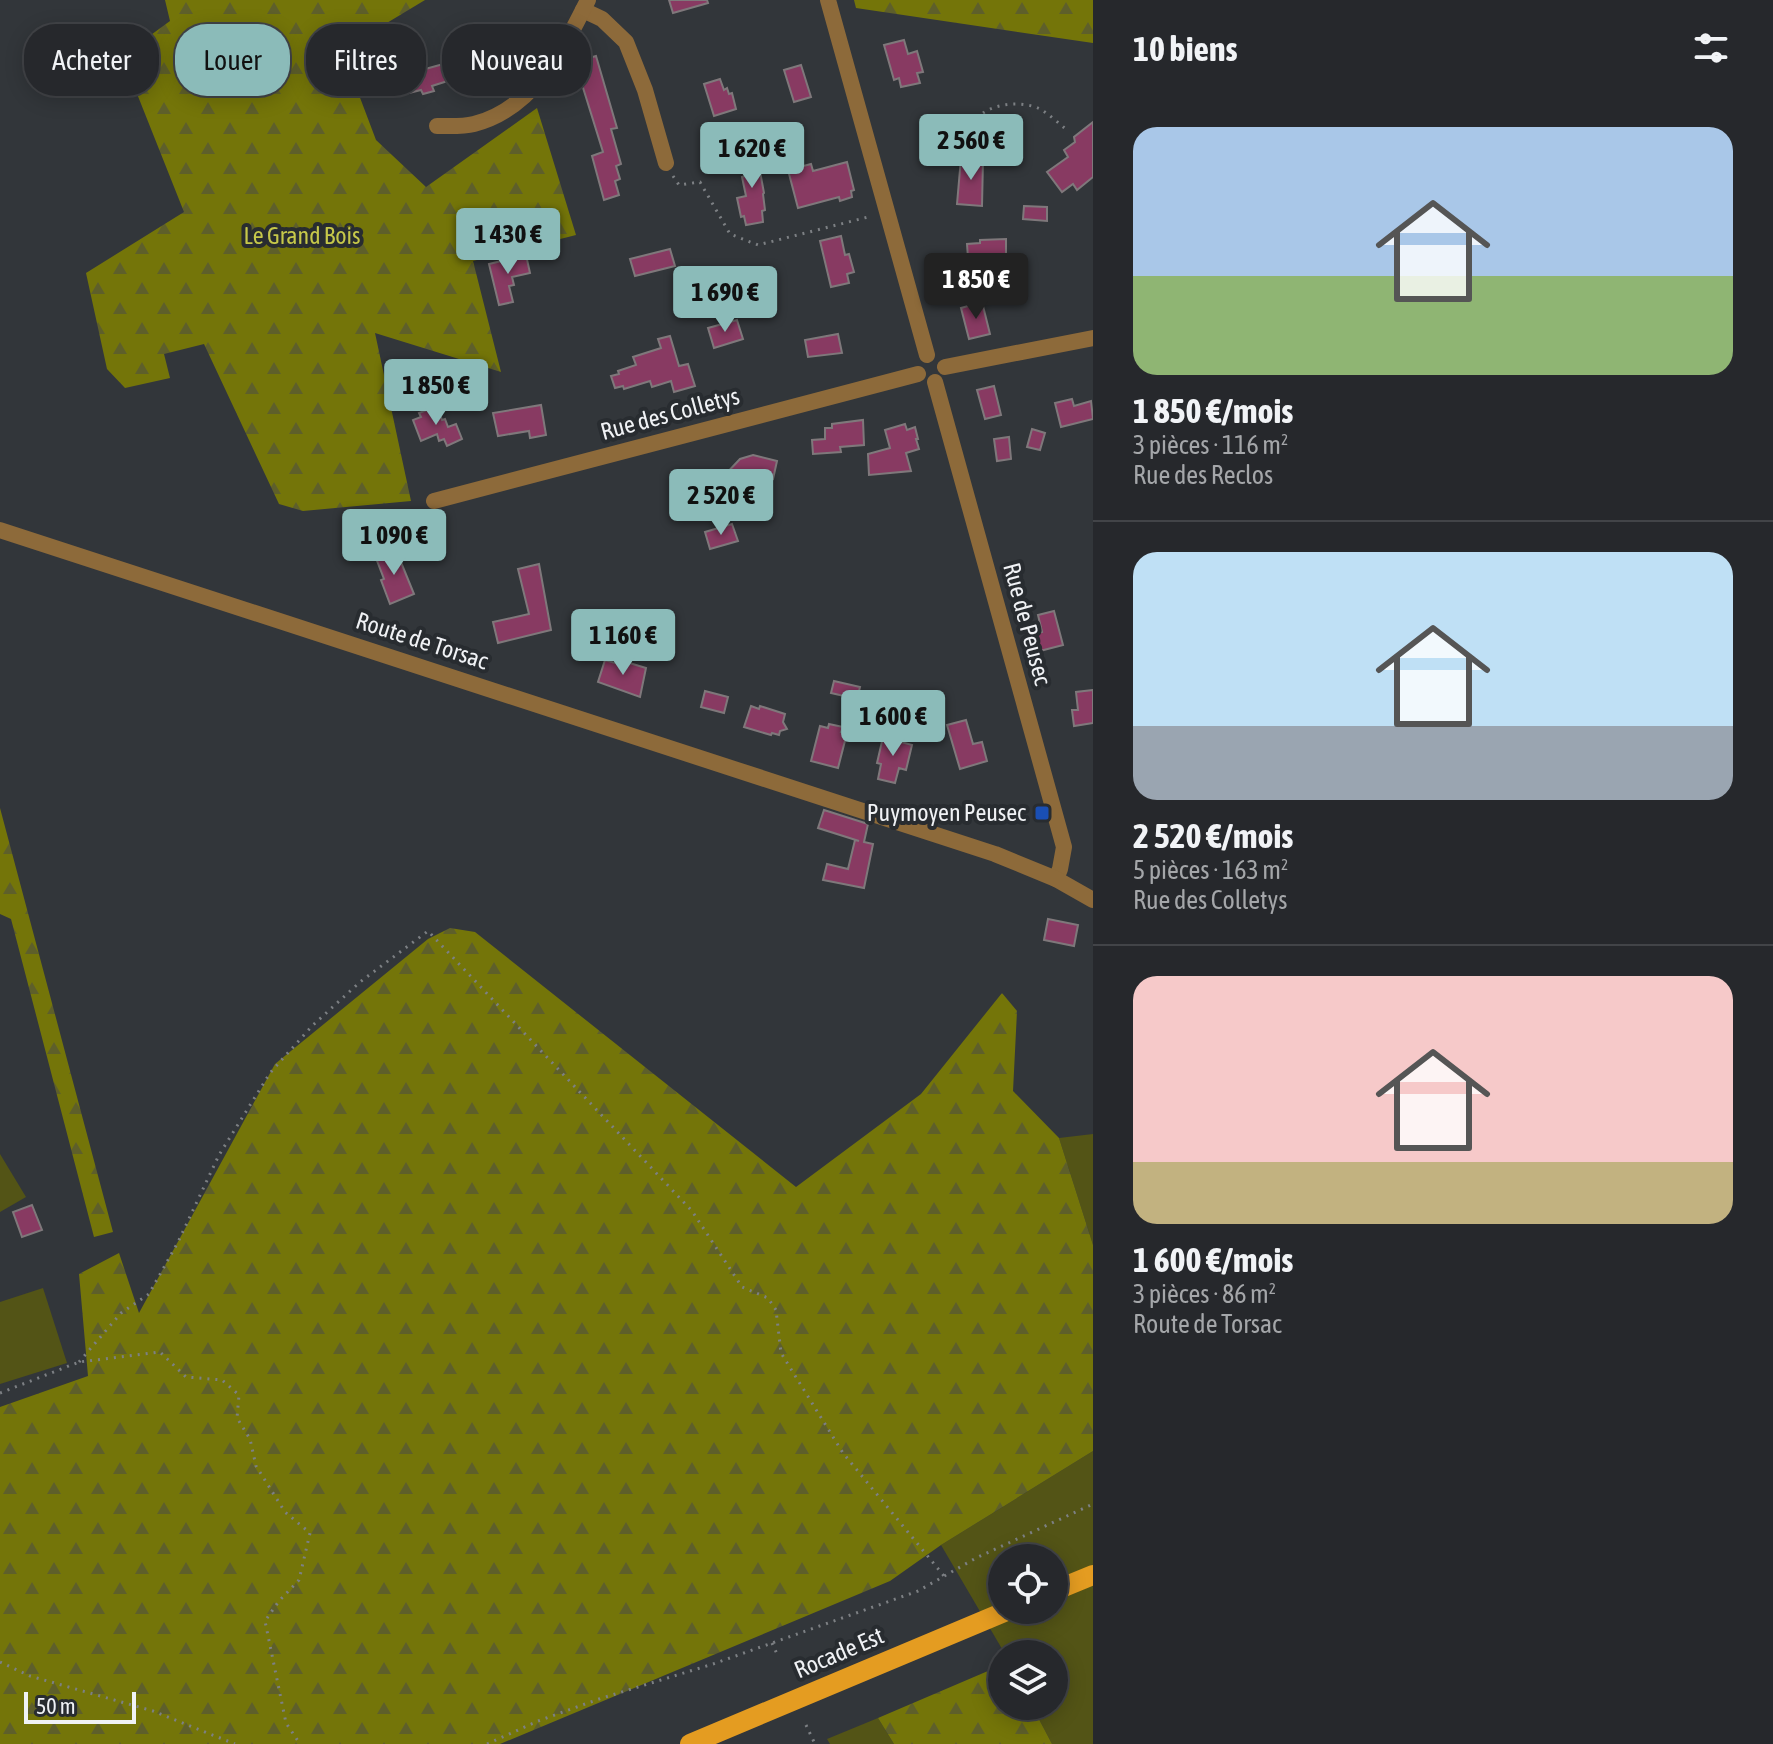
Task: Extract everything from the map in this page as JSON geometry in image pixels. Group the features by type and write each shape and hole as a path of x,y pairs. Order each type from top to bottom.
{"main road":[{"path":"1068,1585 1093,1575"},
{"name":"Rocade Est","path":"690,1744 988,1619"}],"street":[{"path":"828,0 927,355"},
{"path":"437,126 473,124 501,113 524,97 555,60 585,5 626,42 645,90 666,163"},
{"path":"945,367 1093,338"},
{"path":"927,355 939,357 945,367 943,376 935,382 923,380 917,369 920,360 927,355"},
{"name":"Rue des Colletys","path":"434,501 918,374"},
{"name":"Rue de Peusec","path":"935,382 1064,847 1056,879"},
{"name":"Route de Torsac","path":"0,530 980,849 1056,879 1093,900"}],"path":[{"path":"983,113 987,109 1022,104 1040,109 1066,129"},
{"path":"666,163 679,185 700,182 730,234 758,245 887,212"},
{"path":"79,1362 121,1313 149,1294 178,1242 219,1155 270,1073 312,1026 360,982 428,931 692,1211 742,1287 768,1298 776,1310 781,1353 843,1453 944,1576"},
{"path":"0,1393 79,1362 160,1352 186,1377 222,1380 239,1395 237,1418 250,1439 256,1466 285,1512 310,1533 299,1580 265,1621 286,1723 300,1744"},
{"path":"487,1744 599,1699 713,1664 918,1591 976,1558 1093,1504"},
{"path":"772,1643 778,1656"},
{"path":"0,1662 30,1676 153,1711 235,1744"},
{"path":"806,1725 815,1744"}],"shaded area":[{"path":"1093,1134 1093,1245 1059,1138"},
{"path":"0,1154 26,1197 0,1212"},
{"path":"43,1288 67,1363 0,1384 0,1302"},
{"path":"1093,1451 1093,1744 1052,1744 1039,1720 1068,1720 1068,1640 997,1640 941,1545"},
{"path":"878,1718 894,1744 830,1744 827,1739"}],"green space":[{"name":"Le Grand Bois","path":"165,0 425,0 385,24 306,24 306,96 359,96 376,140 426,187 537,108 576,235 473,261 501,372 375,333 411,501 303,511 279,504 204,344 164,354 170,378 125,388 107,369 86,273 184,212 138,96 159,96 159,29 170,21"},
{"path":"854,0 1093,0 1093,43 856,8"},
{"path":"0,808 113,1232 94,1237 11,919 0,914"},
{"path":"450,928 475,932 796,1187 921,1094 1002,993 1017,1011 1013,1091 1059,1138 1093,1245 1093,1451 941,1545 890,1581 500,1744 0,1744 0,1407 88,1376 79,1274 119,1253 139,1313 275,1064 428,939"},
{"path":"988,1671 988,1720 1039,1720 1052,1744 894,1744 878,1718"}],"building":[{"path":"669,0 707,0 708,3 673,13"},
{"path":"904,40 908,54 917,51 923,72 917,73 920,83 901,87 899,78 894,80 884,45"},
{"path":"596,56 617,128 611,129 621,164 616,166 620,179 615,181 619,195 604,200 592,156 603,152 586,96 591,96 591,57"},
{"path":"442,64 442,83 432,86 434,91 426,93 426,69"},
{"path":"801,65 811,97 794,102 784,70"},
{"path":"720,79 724,90 727,88 729,94 732,93 736,109 714,116 704,84"},
{"path":"1093,122 1093,177 1077,190 1073,184 1062,192 1047,172 1068,157 1064,150 1075,142 1074,137"},
{"path":"756,150 765,210 762,211 763,222 746,225 737,198 746,196 740,155"},
{"path":"961,158 983,159 982,206 957,204"},
{"path":"847,162 854,190 851,191 852,197 840,201 839,197 798,208 788,170 811,164 813,171"},
{"path":"1024,206 1047,207 1047,221 1023,219"},
{"path":"841,236 845,255 849,254 854,272 847,274 849,283 831,287 820,241"},
{"path":"1006,239 1006,258 991,259 991,270 969,272 967,244"},
{"path":"670,249 675,266 635,276 630,259"},
{"path":"526,255 530,273 512,277 514,285 509,286 513,302 499,305 489,264"},
{"path":"982,302 990,334 969,339 961,308"},
{"path":"737,320 743,339 714,348 708,328"},
{"path":"838,334 842,353 808,357 805,340"},
{"path":"670,336 679,366 688,364 695,386 674,392 671,381 652,387 650,381 624,389 623,386 615,388 611,376 636,365 633,357 661,348 658,339"},
{"path":"994,386 1001,415 985,419 977,390"},
{"path":"1072,399 1074,406 1091,401 1093,419 1061,427 1055,403"},
{"path":"541,405 546,435 530,438 529,431 498,436 493,413"},
{"path":"437,406 442,420 445,419 448,427 456,424 462,439 447,446 444,439 439,441 437,434 421,441 413,420 421,417 419,413"},
{"path":"863,420 864,445 840,447 841,452 813,454 812,440 825,439 825,428 832,428 832,424"},
{"path":"905,424 907,430 915,427 918,439 919,449 906,453 911,471 869,475 868,454 890,448 885,430"},
{"path":"1032,429 1045,433 1040,450 1027,447"},
{"path":"1009,437 1011,459 997,461 994,439"},
{"path":"753,455 777,461 773,479 760,477 747,481 737,490 723,477 740,459"},
{"path":"430,511 435,526 420,531 413,515"},
{"path":"732,524 738,541 710,549 705,532"},
{"path":"396,550 414,594 390,604 376,558"},
{"path":"539,564 551,630 498,643 493,622 529,614 518,569"},
{"path":"1054,611 1063,645 1040,651 1036,633 1042,632 1038,615"},
{"path":"605,660 622,665 623,661 646,668 640,697 598,682"},
{"path":"834,681 860,687 857,699 831,693"},
{"path":"1093,690 1093,723 1074,726 1072,710 1078,710 1076,692"},
{"path":"705,691 728,697 724,713 701,707"},
{"path":"751,706 785,714 783,722 787,729 780,731 779,735 771,735 744,727"},
{"path":"966,720 973,744 982,742 987,761 960,769 947,725"},
{"path":"829,724 843,727 841,732 847,733 838,768 811,761 820,726 828,728"},
{"path":"889,733 899,735 901,742 912,745 906,770 899,768 895,783 878,779 881,764 877,763 883,737 888,739"},
{"path":"824,810 868,824 864,842 873,844 864,888 823,880 827,864 848,869 855,840 859,841 818,828"},
{"path":"1048,919 1078,925 1074,946 1044,940"},
{"path":"32,1205 42,1230 22,1237 13,1212"}],"place":[{"name":"Puymoyen Peusec","path":"1042,813"}]}
